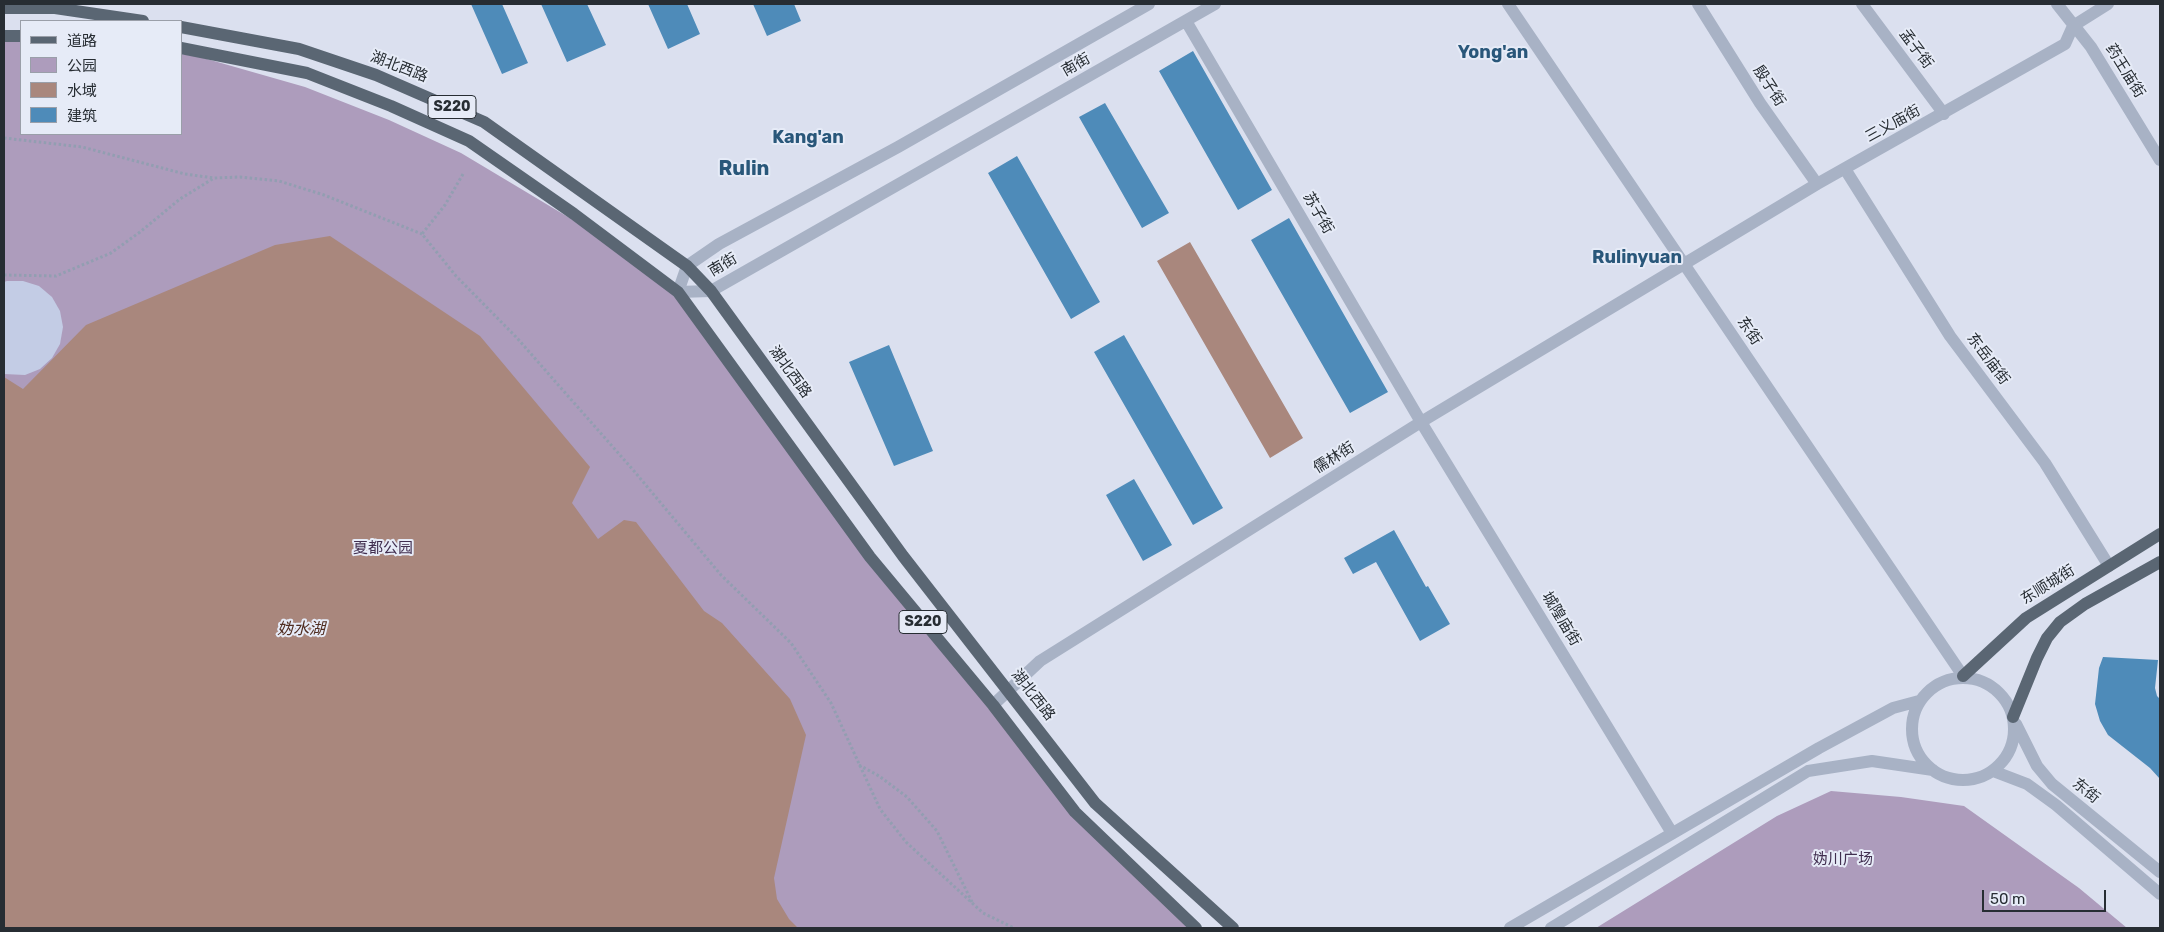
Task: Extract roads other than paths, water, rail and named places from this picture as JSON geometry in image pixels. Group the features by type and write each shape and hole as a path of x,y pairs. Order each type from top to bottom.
{"main road":[{"path":"4,8 55,8 136,20"},
{"name":"湖北西路","path":"182,27 300,49 376,75 484,122 686,266 711,291 903,556 1095,802 1233,928"},
{"path":"4,36 20,36"},
{"name":"S220","path":"182,48 307,73 391,106 469,141 574,214 678,292 870,557 993,705 1074,812 1196,928"},
{"name":"东顺城街","path":"1963,676 2026,618 2160,534"},
{"path":"2013,717 2037,658 2047,638 2060,622 2085,604 2160,562"}],"street":[{"name":"南街","path":"1149,4 898,147 719,244 686,266 678,292 711,291 1215,4"},
{"name":"东街","path":"1508,4 1963,676"},
{"name":"殷子街","path":"1698,4 1760,103 1817,184"},
{"name":"孟子街","path":"1862,4 1944,114"},
{"name":"药王庙街","path":"2056,4 2091,48 2160,160"},
{"name":"三义庙街","path":"1684,264 1817,184 2065,44 2073,26 2108,4"},
{"name":"苏子街","path":"1186,21 1421,422"},
{"name":"东岳庙街","path":"1845,169 1950,336 2045,463 2109,566"},
{"name":"儒林街","path":"993,705 1040,661 1421,422 1684,264"},
{"name":"城隍庙街","path":"1421,422 1672,833"},
{"path":"1551,928 1808,771 1872,761 1932,770 1954,780 1975,779 1993,771 2007,756 2014,737 2013,717 2005,698 1990,684 1963,676 1951,678 1932,686 1919,701 1911,720 1912,740 1920,759 1932,770"},
{"path":"1510,928 1819,748 1893,708 1919,701"},
{"name":"东街","path":"2013,717 2020,735 2037,766 2052,784 2160,872"},
{"name":"东街","path":"1993,771 2027,784 2056,805 2160,894"}],"water":[{"name":"妫水湖","path":"330,236 480,336 590,467 572,503 598,539 624,520 636,522 704,611 722,623 790,699 806,735 774,878 777,899 789,919 798,928 4,928 4,377 23,389 86,325 275,245"},
{"path":"1190,242 1303,438 1270,458 1157,261"}],"district":[{"name":"Yong'an","path":"1493,53"},
{"name":"Kang'an","path":"808,138"},
{"name":"Rulin","path":"744,169"},
{"name":"Rulinyuan","path":"1637,258"}],"park label":[{"name":"夏都公园","path":"383,549"},
{"name":"妫川广场","path":"1843,860"}]}
